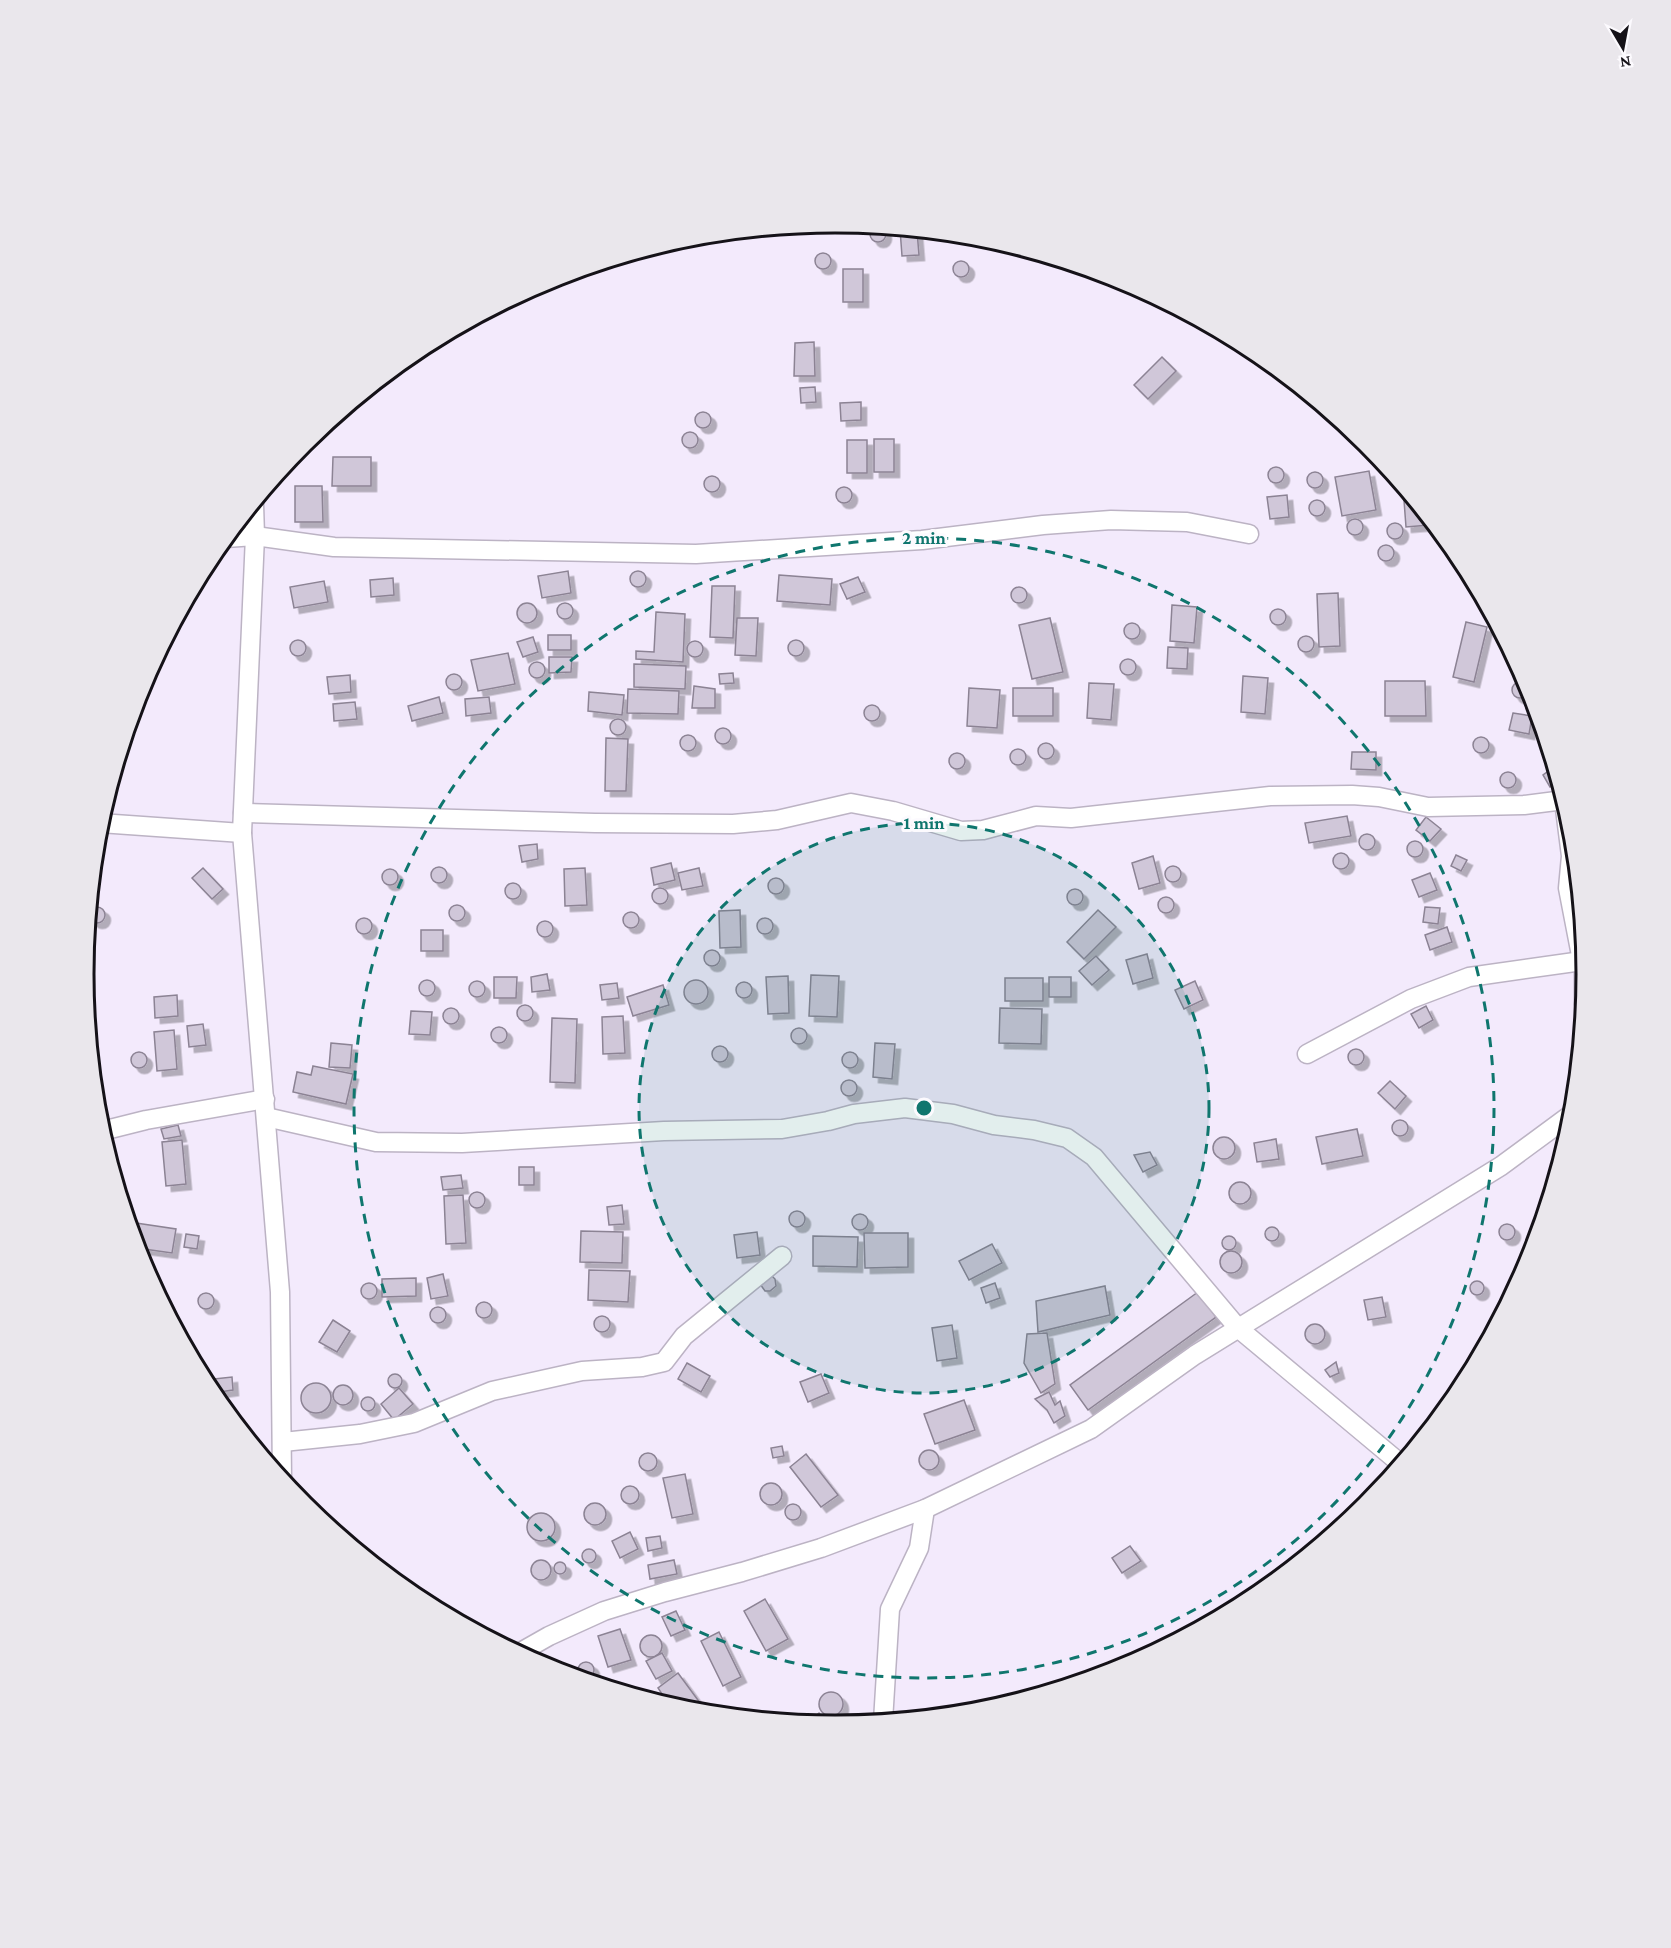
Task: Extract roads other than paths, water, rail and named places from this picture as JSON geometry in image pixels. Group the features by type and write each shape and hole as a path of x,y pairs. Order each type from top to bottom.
{"street":[{"path":"254,515 242,833 280,1292 282,1467"},
{"path":"237,537 255,536 334,547 696,554 922,540 1043,525 1111,520 1187,522 1249,534"},
{"path":"243,813 595,823 733,824 777,820 850,803 893,811 961,831 983,830 1036,816 1071,818 1270,796 1379,796 1428,807 1524,805 1555,801"},
{"path":"110,824 242,833"},
{"path":"1569,873 1568,888 1575,923"},
{"path":"1307,1054 1411,999 1469,977 1576,962"},
{"path":"111,1129 146,1120 266,1108 376,1142 451,1143 664,1131 782,1129 854,1114 905,1108 953,1114 994,1125 1034,1130 1066,1138 1094,1157 1238,1328 1396,1460"},
{"path":"528,1648 604,1611 821,1548 925,1509 1091,1429 1195,1355 1501,1166 1561,1122"},
{"path":"283,1442 360,1434 414,1423 492,1391 582,1371 642,1368 664,1362 684,1336 782,1256"},
{"path":"883,1713 890,1609 919,1548 925,1509"}]}
